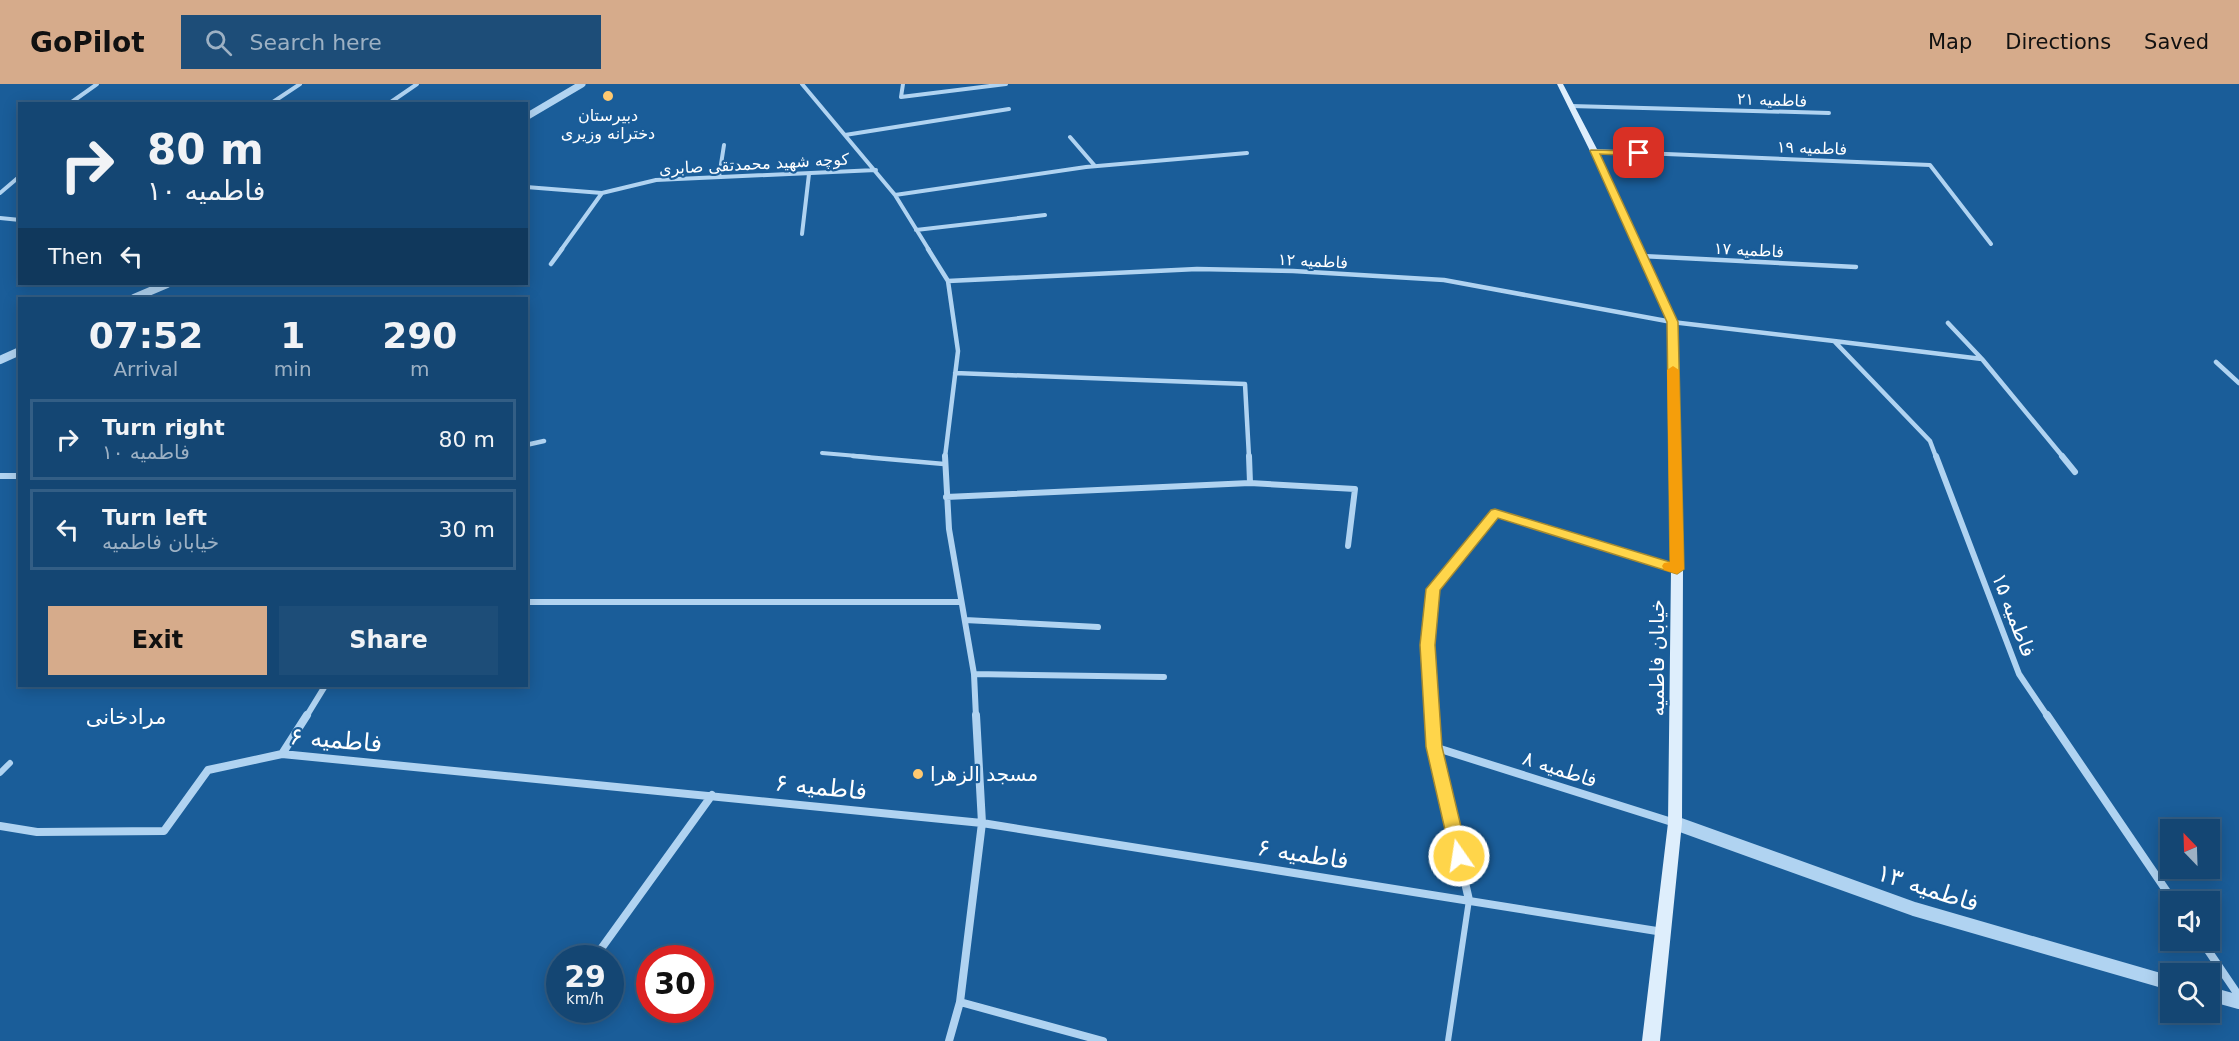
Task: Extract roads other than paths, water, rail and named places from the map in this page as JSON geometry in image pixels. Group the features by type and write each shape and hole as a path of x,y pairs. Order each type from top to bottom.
{"main road":[{"name":"خیابان فاطمیه","path":"1560,84 1594,151 1672,322 1677,569 1675,823 1651,1041"}],"street":[{"path":"72,102 97,84"},
{"path":"273,102 300,84"},
{"path":"391,102 417,84"},
{"path":"528,116 582,84"},
{"path":"802,84 895,195 948,281 958,351 944,464 946,497 949,529 974,674 982,824 960,1002 949,1041"},
{"path":"903,84 901,97 1006,84"},
{"name":"فاطمیه ۲۱","path":"1571,106 1829,113"},
{"path":"845,135 1010,110"},
{"path":"1070,136 1095,166"},
{"path":"719,177 724,145"},
{"name":"فاطمیه ۱۹","path":"1594,151 1930,165 1990,244"},
{"path":"895,195 1095,166 1246,153"},
{"name":"کوچه شهید محمدتقی صابری","path":"528,187 602,193 656,180 876,170"},
{"path":"802,234 809,174"},
{"path":"0,193 18,178"},
{"path":"551,264 602,193"},
{"path":"916,230 1045,215"},
{"path":"0,218 18,220"},
{"name":"فاطمیه ۱۷","path":"1642,256 1856,267"},
{"name":"فاطمیه ۱۲","path":"948,281 1197,269 1293,271 1444,280 1672,322"},
{"path":"136,297 165,285"},
{"path":"1672,322 1982,359"},
{"path":"1947,322 1982,359 2075,472"},
{"name":"فاطمیه ۱۵","path":"1834,341 1930,441 2019,674 2167,891"},
{"path":"0,360 18,352"},
{"path":"2216,362 2239,383"},
{"path":"955,373 1245,384 1250,483"},
{"path":"528,445 544,441"},
{"path":"0,476 18,476"},
{"path":"946,497 1250,483 1355,489 1348,546"},
{"path":"1469,900 1434,747 1427,645 1433,589 1495,513 1677,569"},
{"path":"528,602 961,602"},
{"path":"965,620 1098,627"},
{"path":"974,674 1164,677"},
{"path":"282,754 324,687"},
{"name":"فاطمیه ۸","path":"1434,747 1675,823"},
{"name":"فاطمیه ۶","path":"0,826 37,832 164,831 208,770 282,754 712,795 982,824 1664,932"},
{"path":"604,945 712,795"},
{"name":"فاطمیه ۱۳","path":"1675,823 1914,909 2160,979"},
{"path":"2208,951 2239,996"},
{"path":"2220,997 2239,1002"},
{"path":"960,1002 1103,1041"}],"lane":[{"path":"822,453 944,464"},
{"path":"0,773 10,763"},
{"path":"1448,1041 1469,900"}],"place":[{"name":"دبیرستان دخترانه وزیری","path":"608,96"},
{"name":"مسجد الزهرا","path":"918,774"}],"district":[{"name":"مرادخانی","path":"126,717"}]}
